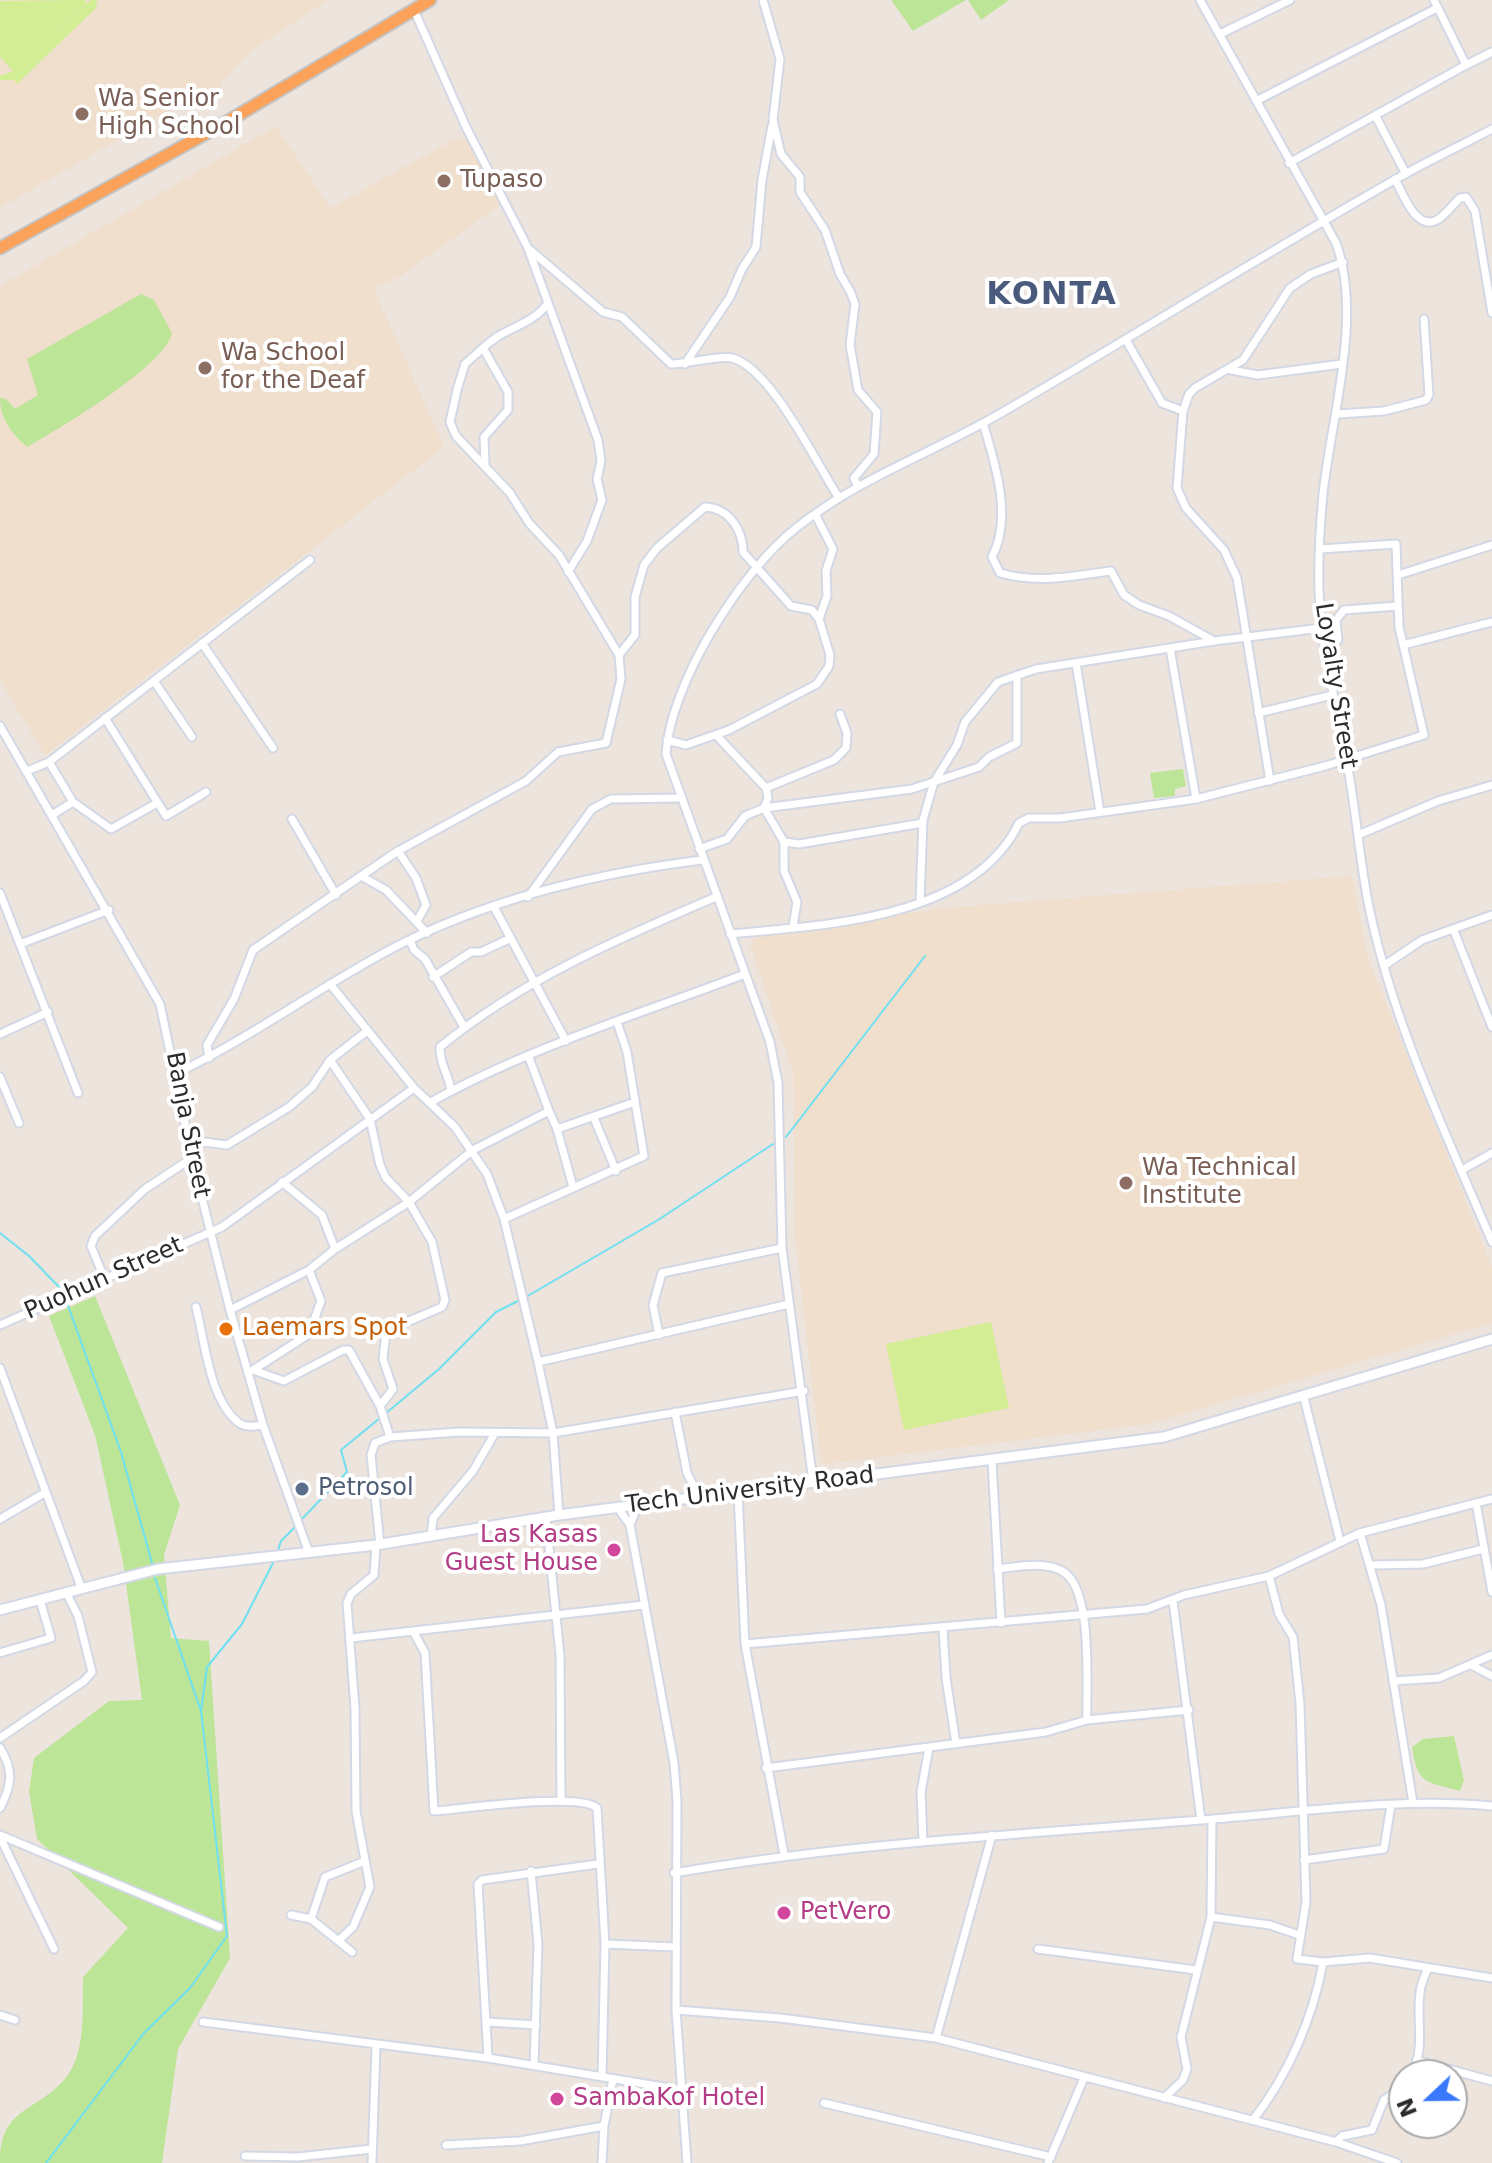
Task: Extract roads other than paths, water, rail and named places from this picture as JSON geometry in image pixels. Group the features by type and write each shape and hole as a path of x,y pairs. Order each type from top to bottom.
{"highway":[{"path":"0,248 230,120 430,0"}],"street":[{"path":"685,364 699,337 730,297 756,247 762,180 780,59 763,0"},
{"name":"Loyalty Street","path":"1200,0 1325,224 1343,262 1346,290 1338,414 1323,493 1320,549 1324,644 1347,758 1370,909 1385,965 1411,1049 1492,1242"},
{"path":"1268,0 1273,9"},
{"path":"1220,34 1290,0"},
{"path":"1256,101 1435,4 1466,65"},
{"path":"414,10 466,127 528,248 598,440 601,461 597,479 602,500 587,541 568,572"},
{"path":"1289,163 1492,52"},
{"path":"1375,115 1406,174"},
{"path":"773,120 781,154 800,177 800,192 825,230 840,274 855,304 850,345 858,390 877,412 878,427 874,454 854,478 857,485"},
{"path":"813,1481 804,1391 782,1248 778,1083 770,1042 679,798 666,754 667,740 695,666 732,597 755,568 794,529 857,485 983,423 1325,224 1395,179 1492,129"},
{"path":"1395,179 1414,215 1430,222 1436,221 1460,198 1466,197 1475,211 1492,313"},
{"path":"528,248 603,312 622,317 671,364 730,357 758,372 784,405 839,498"},
{"path":"1270,781 1244,637 1237,578 1224,550 1183,504 1177,488 1183,411 1189,394 1195,388 1231,370 1258,342 1290,288 1311,274 1343,262"},
{"path":"209,1058 207,1045 230,1009 253,950 398,851 526,781 558,752 606,743 621,679 619,655 552,546 485,466 468,452 450,422 465,364 490,340 539,316 548,303"},
{"path":"1338,414 1384,411 1426,400 1429,395 1424,319"},
{"path":"1126,340 1162,403 1183,411"},
{"path":"483,348 508,392 508,410 484,437 485,466"},
{"path":"1231,370 1258,375 1342,364"},
{"path":"983,423 997,472 1001,530 992,557 1000,573 1026,580 1078,578 1111,571 1124,595 1214,641"},
{"path":"619,655 635,635 635,597 644,565 657,548 705,507 714,507 731,519 743,537 743,552 791,606 812,610 819,619 830,655 823,679 716,735 681,746 667,740"},
{"path":"815,514 833,549 826,571 827,596 819,619"},
{"path":"730,934 875,917 920,901 964,883 990,862 1014,836 1019,823 1029,818 1196,799 1270,781 1424,735 1403,645 1396,544 1320,549"},
{"path":"1398,575 1492,545"},
{"path":"27,771 49,762 310,560"},
{"path":"1324,644 1338,640 1336,620 1344,610 1398,606"},
{"path":"1403,645 1492,623"},
{"path":"920,901 923,823 934,782 957,745 965,722 977,712 995,685 1017,675 1076,663 1322,628"},
{"path":"202,643 273,748"},
{"path":"1170,648 1196,799"},
{"path":"1076,663 1100,812"},
{"path":"699,849 727,839 745,816 764,808 878,796 979,767 989,757 1017,743 1017,675"},
{"path":"154,681 192,737"},
{"path":"1258,713 1332,695"},
{"path":"766,788 834,760 846,748 847,733 840,714"},
{"path":"105,718 166,816 174,815 206,792"},
{"name":"Banja Street","path":"0,726 109,910 160,1004 177,1073 192,1158 230,1310 263,1425 309,1553"},
{"path":"716,735 766,788 768,798 764,808"},
{"path":"49,762 73,802 111,829 157,803"},
{"path":"1358,835 1438,801 1492,785"},
{"path":"528,897 545,869 592,809 611,799 679,798"},
{"path":"52,815 73,802"},
{"path":"764,808 784,842 784,871 797,902 793,927"},
{"path":"292,819 336,895"},
{"path":"784,842 799,844 923,823"},
{"path":"398,851 416,878 426,905 417,921"},
{"path":"177,1073 209,1058 330,984 427,933 494,907 599,876 702,860"},
{"path":"361,876 386,890 427,933"},
{"path":"0,893 78,1093"},
{"path":"451,1091 449,1074 440,1059 440,1047 464,1027 536,982 611,942 716,897"},
{"path":"494,907 566,1041"},
{"path":"20,944 109,910"},
{"path":"1385,965 1422,940 1492,915"},
{"path":"1454,931 1492,1027"},
{"path":"433,977 471,952 481,952 511,938"},
{"path":"410,940 464,1027"},
{"path":"431,1102 528,1055 745,974"},
{"path":"330,984 414,1088 431,1102 473,1150 504,1219 553,1433 559,1515"},
{"path":"0,1034 48,1012"},
{"path":"504,1219 644,1156 627,1052 617,1022"},
{"path":"189,1140 227,1145 289,1107 312,1087 330,1060 367,1031"},
{"path":"528,1055 557,1129 573,1187"},
{"path":"330,1060 370,1119 386,1178 409,1202 432,1242 445,1304 386,1331 383,1359 393,1389 380,1406"},
{"path":"0,1077 19,1123"},
{"name":"Puohun Street","path":"0,1325 222,1227 414,1088"},
{"path":"557,1129 635,1102"},
{"path":"230,1310 309,1270 335,1249 409,1202 473,1150 549,1111"},
{"path":"594,1118 616,1171"},
{"path":"1462,1170 1492,1153"},
{"path":"105,1280 91,1246 95,1236 145,1189 192,1158"},
{"path":"282,1182 322,1215 335,1249"},
{"path":"659,1335 653,1305 662,1273 782,1248"},
{"path":"250,1371 309,1334 321,1301 309,1270"},
{"path":"538,1362 789,1304"},
{"path":"196,1307 219,1396 238,1422 248,1427 263,1425"},
{"name":"Tech University Road","path":"0,1610 158,1569 378,1545 559,1515 1164,1437 1304,1398 1492,1339"},
{"path":"250,1371 284,1381 343,1350 349,1350 380,1406 390,1437"},
{"path":"0,1368 81,1587"},
{"path":"339,1940 353,1927 370,1887 356,1811 358,1764 347,1603 351,1594 374,1575 378,1545 371,1455 375,1443 390,1437 553,1433 804,1391"},
{"path":"0,1402 11,1397"},
{"path":"1304,1398 1340,1541"},
{"path":"675,1412 687,1473 699,1497"},
{"path":"431,1536 433,1518 473,1471 495,1433"},
{"path":"992,1461 1001,1623"},
{"path":"0,1519 46,1492"},
{"path":"738,1492 745,1644 784,1854"},
{"path":"745,1644 1147,1609 1269,1576 1360,1533 1492,1499"},
{"path":"1476,1503 1492,1592"},
{"path":"630,1525 638,1505"},
{"path":"618,1508 630,1525 674,1763 677,1801 674,1873 676,2010 687,2163"},
{"path":"546,1517 558,1615 561,1800"},
{"path":"1360,1533 1372,1565 1413,1803"},
{"path":"1372,1565 1423,1564 1483,1549"},
{"path":"997,1569 1039,1565 1064,1572 1077,1585 1083,1616 1087,1720"},
{"path":"1269,1576 1279,1614 1293,1637 1300,1704 1306,1902 1297,1959 1323,1962 1370,1958 1492,1978"},
{"path":"0,1738 92,1672 78,1616 66,1592"},
{"path":"0,1653 51,1638 40,1600"},
{"path":"1173,1601 1201,1820"},
{"path":"351,1638 644,1605"},
{"path":"943,1628 946,1678 956,1744"},
{"path":"413,1631 425,1653 434,1811 561,1800 592,1803 597,1808 605,1944 602,2077"},
{"path":"1393,1681 1428,1681 1492,1655"},
{"path":"1471,1665 1492,1676"},
{"path":"766,1768 1046,1732 1087,1720 1189,1710"},
{"path":"0,1748 11,1764 10,1788 0,1808"},
{"path":"923,1841 921,1792 929,1748"},
{"path":"674,1873 784,1854 992,1835 1413,1803 1492,1806"},
{"path":"1304,1860 1384,1849 1391,1805"},
{"path":"1164,2098 1186,2074 1181,2037 1211,1917 1212,1820"},
{"path":"936,2038 992,1835"},
{"path":"0,1836 219,1927"},
{"path":"0,1836 54,1949"},
{"path":"311,1919 325,1877 365,1861"},
{"path":"488,2058 478,1884 482,1880 531,1871 598,1864"},
{"path":"531,1871 538,1944 534,2065"},
{"path":"291,1915 311,1919 352,1952"},
{"path":"1211,1917 1270,1925 1299,1935"},
{"path":"605,1944 675,1947"},
{"path":"1038,1949 1196,1970"},
{"path":"1253,2120 1272,2095 1296,2050 1318,1992 1323,1962"},
{"path":"1419,2059 1422,2029 1420,1992 1428,1968"},
{"path":"676,2010 780,2018 936,2038 1336,2142 1397,2163"},
{"path":"0,2015 15,2020"},
{"path":"203,2022 488,2058 682,2090"},
{"path":"488,2022 536,2025"},
{"path":"372,2163 376,2046"},
{"path":"1468,2074 1492,2081"},
{"path":"824,2103 1050,2160 1084,2078"},
{"path":"602,2163 604,2126 613,2079"},
{"path":"1336,2142 1342,2136 1372,2130 1384,2100 1388,2097"},
{"path":"446,2145 520,2141 604,2126"},
{"path":"250,2163 245,2156 298,2160 372,2149"}],"waterway":[{"path":"786,1137 925,956"},
{"path":"526,1297 658,1220 773,1144"},
{"path":"0,1233 29,1256 61,1289"},
{"path":"385,1414 439,1369 496,1312 520,1300"},
{"path":"67,1303 121,1452 152,1563"},
{"path":"300,1521 347,1472 341,1450 380,1418"},
{"path":"277,1553 281,1541 296,1526"},
{"path":"201,1711 207,1667 242,1624 275,1559"},
{"path":"46,2163 144,2033 190,1988 227,1936 201,1711 155,1578"}],"place":[{"name":"Wa Senior High School","path":"82,114"},
{"name":"Tupaso","path":"444,181"},
{"name":"Wa School for the Deaf","path":"205,368"},
{"name":"Wa Technical Institute","path":"1126,1183"},
{"name":"Laemars Spot","path":"226,1329"},
{"name":"Petrosol","path":"302,1489"},
{"name":"Las Kasas Guest House","path":"614,1550"},
{"name":"PetVero","path":"784,1913"},
{"name":"SambaKof Hotel","path":"557,2099"}],"district":[{"name":"KONTA","path":"1052,296"}]}
